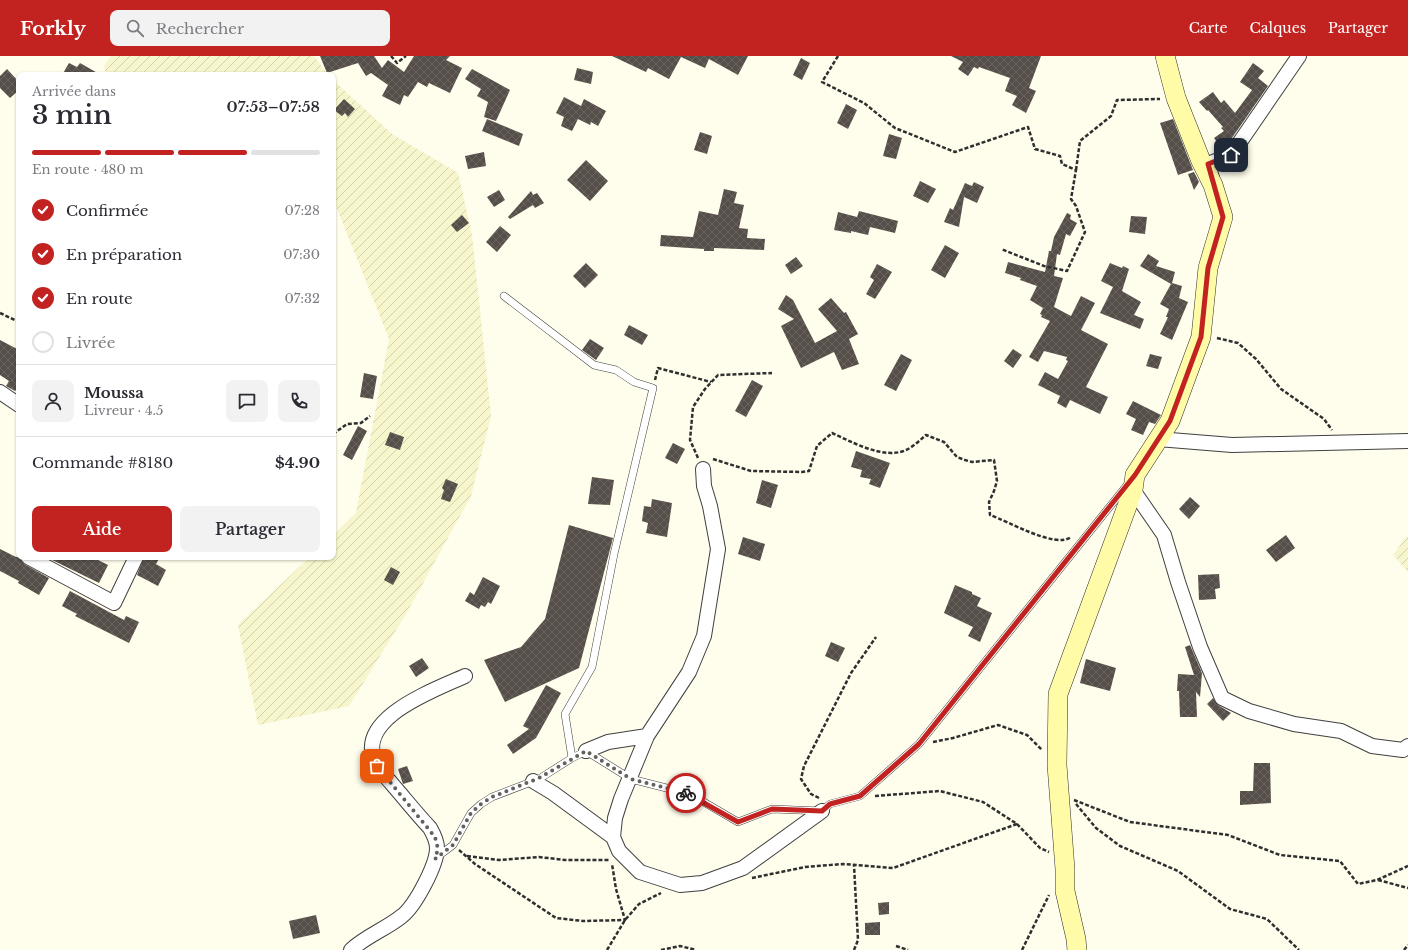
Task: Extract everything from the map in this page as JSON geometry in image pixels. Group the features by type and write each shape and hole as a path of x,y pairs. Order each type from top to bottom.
{"street":[{"path":"1164,56 1176,98 1201,161 1213,185"},
{"path":"1077,950 1076,939 1065,891 1064,855 1057,765 1058,694 1134,482 1170,421 1201,334 1208,268 1223,217 1208,164 1231,155 1299,56"},
{"path":"0,392 16,403"},
{"path":"1158,439 1232,445 1408,442"},
{"path":"706,462 704,486 710,506 718,549 704,636 689,672 647,736 633,767 631,779 615,818 613,837 619,852 640,872 680,885 702,883 743,868 826,808"},
{"path":"1134,482 1164,535 1200,647 1222,698 1249,711 1294,724 1340,731 1372,746 1403,750 1408,746"},
{"path":"34,560 114,603 135,560"},
{"path":"351,950 365,939 404,915 431,871 438,849 435,837 377,766 372,752 373,741 377,731 397,710 416,699 465,676"},
{"path":"586,751 608,742 647,736"},
{"path":"532,781 553,793 613,837"}],"lane":[{"path":"504,296 594,365 616,370 634,382 653,388 617,539 592,666 565,714 572,758"},
{"path":"435,859 453,845 471,813 481,804 492,797 532,781 586,751 631,779 690,794 738,822 772,809 826,808 860,796 919,744 1134,482"}],"path":[{"path":"391,56 397,63 406,56"},
{"path":"838,56 822,82 864,103 895,128 955,152 1028,128 1035,149 1060,156 1062,164 1076,170"},
{"path":"1001,248 1044,266 1067,271 1086,232 1076,206 1071,199 1080,141 1111,116 1117,100 1176,98"},
{"path":"0,313 16,321"},
{"path":"1201,334 1238,343 1256,359 1281,389 1324,419 1340,442"},
{"path":"653,388 658,368 712,382"},
{"path":"772,373 718,374 693,407 690,440 697,455 706,462 751,471 802,472 810,471 817,446 832,433 862,447 890,452 906,450 926,435 944,442 957,457 964,460 972,462 994,460 997,480 989,502 990,515 1045,538 1062,541 1069,539 1073,535"},
{"path":"336,432 347,424 361,423 370,416"},
{"path":"697,455 706,462"},
{"path":"826,808 811,794 801,780 804,766 851,673 876,637"},
{"path":"919,744 953,738 998,725 1027,734 1057,765"},
{"path":"860,796 940,792 982,802 1017,824 1040,848 1050,853 1064,855"},
{"path":"1299,950 1267,919 1230,909 1178,871 1120,846 1096,828 1072,799 1130,822 1228,836 1280,855 1340,862 1358,884 1377,880 1408,866"},
{"path":"750,878 805,867 854,865 893,868 1017,824"},
{"path":"453,845 466,856 556,918 583,921 625,920"},
{"path":"466,856 499,860 539,857 565,860 628,860"},
{"path":"611,860 616,889 625,920"},
{"path":"854,865 858,940 854,950"},
{"path":"1377,880 1408,888"},
{"path":"607,950 625,920 639,904 680,885"},
{"path":"1022,950 1051,892"},
{"path":"661,950 680,946 696,950"},
{"path":"896,946 908,950"},
{"path":"1404,950 1408,946"}],"green space":[{"path":"111,56 314,56 326,72 105,72 104,66"},
{"path":"336,83 392,134 458,173 472,235 491,416 471,496 406,614 349,706 258,725 238,625 307,560 336,560 336,532 356,513 389,339 336,206"},
{"path":"1408,535 1408,572 1393,555"}],"building":[{"path":"320,56 374,56 382,68 388,60 404,72 414,56 450,56 446,60 462,68 450,93 429,83 427,87 418,82 408,97 404,95 400,105 382,96 388,85 371,73 366,76 358,63 327,72"},
{"path":"612,56 748,56 738,75 709,59 705,68 681,57 669,79 648,68 646,72"},
{"path":"951,56 1041,56 1029,88 1036,91 1026,113 1012,105 1017,96 1005,91 1010,78 979,67 978,69 974,67 968,76 958,69 963,62"},
{"path":"801,58 810,63 802,80 793,75"},
{"path":"69,63 77,67 80,63 96,72 64,72"},
{"path":"1253,63 1264,71 1258,78 1268,86 1223,149 1214,138 1224,131 1221,128 1223,127 1199,102 1213,92 1221,103 1224,100 1235,113 1252,90 1240,82"},
{"path":"577,68 593,72 591,84 574,80"},
{"path":"7,69 16,79 16,93 10,98 0,88 0,76"},
{"path":"472,69 510,90 496,121 484,117 488,102 477,96 481,89 465,79"},
{"path":"564,97 581,106 584,99 606,111 598,126 591,122 590,125 578,119 572,131 561,126 564,117 556,113"},
{"path":"344,99 355,109 348,117 345,113 342,116 336,112 336,108"},
{"path":"846,104 857,110 848,129 837,123"},
{"path":"487,119 523,134 519,146 482,131"},
{"path":"1173,119 1193,170 1178,175 1160,123"},
{"path":"700,132 712,136 707,154 694,150"},
{"path":"889,134 902,138 896,159 883,156"},
{"path":"484,152 486,166 468,169 465,156"},
{"path":"586,160 608,181 590,201 567,180"},
{"path":"1194,172 1199,182 1194,190 1188,174"},
{"path":"920,181 936,189 928,203 913,196"},
{"path":"974,182 984,187 977,203 964,197 959,227 944,222 950,208 953,210 965,183 972,186"},
{"path":"724,189 737,192 734,203 744,205 739,228 748,229 747,238 765,239 764,250 714,248 714,251 704,251 704,249 660,246 661,235 693,237 699,211 718,215"},
{"path":"499,190 505,200 494,207 487,197"},
{"path":"531,191 533,195 537,193 544,203 535,208 533,205 510,219 508,217"},
{"path":"859,211 898,221 895,233 870,227 868,235 851,231 851,233 834,230 838,212 857,217"},
{"path":"1067,213 1071,215 1070,219 1077,223 1070,236 1066,234 1060,255 1057,254 1054,276 1063,278 1054,307 1071,316 1081,296 1095,303 1081,330 1108,344 1086,387 1108,397 1100,414 1070,400 1066,408 1057,403 1060,396 1038,385 1045,372 1058,379 1068,361 1066,360 1067,357 1044,351 1038,362 1029,357 1050,321 1041,317 1042,315 1040,314 1043,308 1030,300 1037,286 1020,280 1021,278 1005,273 1008,262 1045,272 1049,251 1051,251 1054,237"},
{"path":"462,215 469,223 457,232 451,225"},
{"path":"1131,216 1147,217 1145,234 1129,232"},
{"path":"500,226 511,235 497,252 486,242"},
{"path":"945,245 959,253 945,278 931,270"},
{"path":"1148,254 1159,261 1156,266 1175,272 1172,283 1182,286 1179,298 1188,302 1172,340 1160,334 1168,317 1166,317 1169,309 1160,304 1171,284 1140,266"},
{"path":"796,257 803,266 791,274 785,265"},
{"path":"586,263 598,275 585,288 573,276"},
{"path":"1110,263 1129,269 1122,291 1141,302 1134,315 1144,319 1140,329 1100,313 1113,287 1101,281"},
{"path":"877,264 892,272 875,299 866,294 874,280 870,277"},
{"path":"786,295 793,300 815,343 837,331 818,309 831,298 844,313 846,312 858,334 849,339 859,364 842,370 834,352 801,368 781,326 794,319 778,309"},
{"path":"629,325 648,335 642,345 624,335"},
{"path":"590,339 604,348 596,360 582,350"},
{"path":"0,340 16,348 15,391 6,386 9,381 0,375"},
{"path":"1013,349 1022,355 1013,368 1004,361"},
{"path":"901,354 912,360 896,391 884,385"},
{"path":"1150,354 1162,357 1158,369 1146,366"},
{"path":"364,373 377,376 373,399 360,397"},
{"path":"752,380 763,386 746,417 735,411"},
{"path":"1133,401 1161,415 1155,424 1149,422 1143,435 1131,430 1136,419 1126,414"},
{"path":"358,426 367,431 352,460 343,455"},
{"path":"390,432 404,437 400,450 385,445"},
{"path":"673,443 685,449 677,464 665,458"},
{"path":"856,451 890,463 880,488 869,484 871,479 860,477 862,470 851,467"},
{"path":"592,477 614,480 610,505 588,504"},
{"path":"446,479 458,484 450,502 441,499 444,490 442,488"},
{"path":"762,480 778,485 771,508 756,503"},
{"path":"1190,497 1200,506 1189,519 1179,509"},
{"path":"652,499 672,503 667,537 646,533 648,523 642,521 644,506 651,507"},
{"path":"569,525 613,538 579,668 505,702 484,660 521,647 545,619"},
{"path":"1286,535 1295,548 1276,562 1266,550"},
{"path":"743,537 765,544 760,561 738,554"},
{"path":"0,549 16,557 16,560 22,560 24,564 49,578 39,595 18,583 19,581 0,571"},
{"path":"52,560 98,560 108,565 99,583"},
{"path":"143,560 158,560 156,564 166,570 158,586 137,575"},
{"path":"391,567 400,572 393,585 384,580"},
{"path":"1219,574 1220,588 1215,589 1216,599 1199,600 1198,575"},
{"path":"483,577 500,586 491,604 488,602 485,607 481,605 479,609 465,601 470,592 474,595"},
{"path":"955,585 972,592 972,594 981,598 977,606 992,613 980,642 968,636 973,627 944,613"},
{"path":"70,591 124,620 126,616 139,622 129,643 75,616 77,614 62,606"},
{"path":"831,642 845,648 838,662 825,656"},
{"path":"1190,645 1202,673 1200,697 1196,692 1197,717 1180,717 1179,691 1177,691 1178,674 1194,675 1185,647"},
{"path":"422,658 429,668 416,677 409,666"},
{"path":"1086,659 1116,668 1110,691 1080,683"},
{"path":"546,685 561,693 536,738 513,754 507,745 529,729 523,726"},
{"path":"1213,698 1218,705 1231,713 1223,721 1207,704"},
{"path":"1254,763 1270,763 1271,803 1240,805 1240,791 1253,791"},
{"path":"407,766 413,781 403,784 398,769"},
{"path":"889,902 889,914 879,915 878,903"},
{"path":"316,915 320,933 293,939 289,921"},
{"path":"880,922 880,935 865,935 865,923"}],"way so far":[{"path":"377,766 430,828 435,837 438,849 435,859 453,845 471,813 481,804 492,797 519,788 539,778 586,751 631,779 686,793"}],"route":[{"path":"686,793 738,822 772,809 822,811 830,804 860,796 919,744 1135,475 1170,421 1201,337 1208,268 1223,217 1208,164 1231,155"}]}
